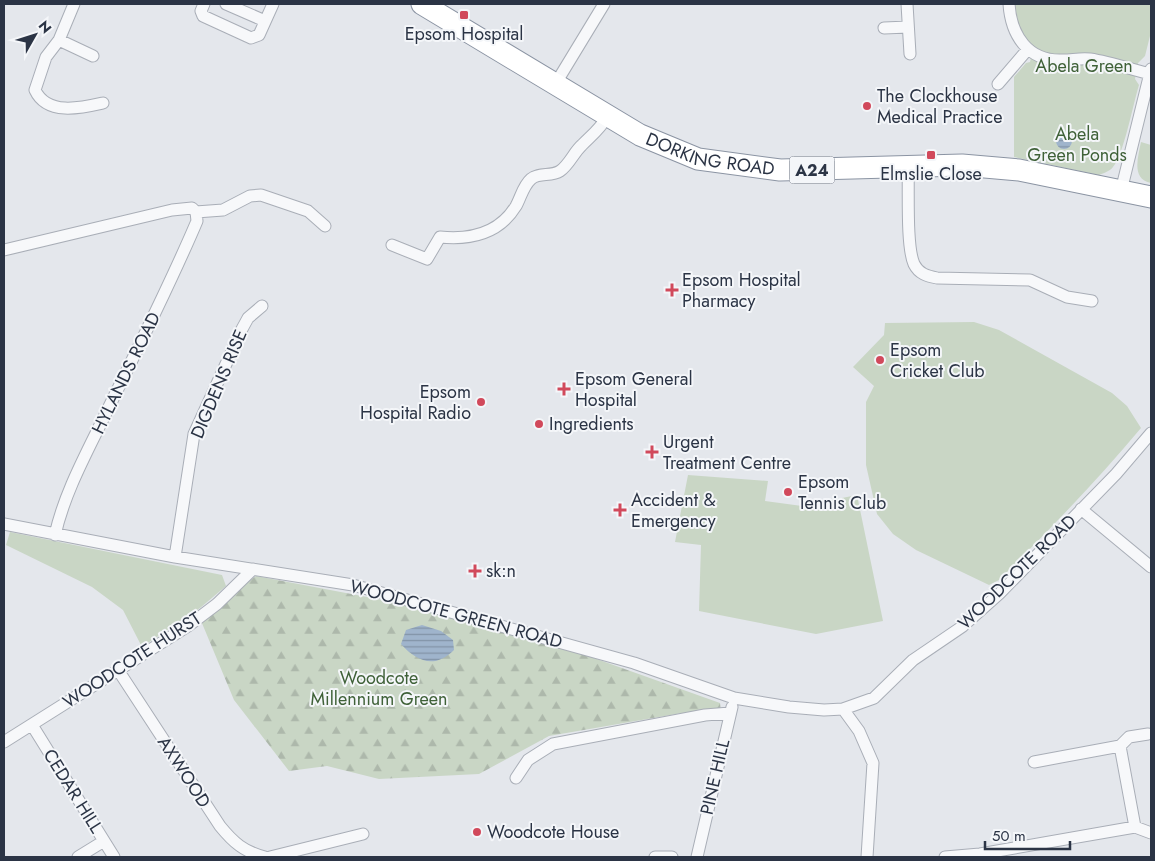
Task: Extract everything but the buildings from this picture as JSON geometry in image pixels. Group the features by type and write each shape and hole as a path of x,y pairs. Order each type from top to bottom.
{"highway":[{"name":"DORKING ROAD","path":"424,4 607,117 672,150 698,159 780,170 962,165 1019,170 1151,197"}],"street":[{"path":"74,4 59,40 46,57 35,90 38,96 56,107 64,108 103,104"},
{"path":"204,4 201,11 203,16 251,38 259,35 273,4"},
{"path":"226,4 265,21"},
{"path":"556,84 604,4"},
{"path":"907,4 910,54"},
{"path":"1009,4 1014,33 1028,50 1051,60 1093,60 1151,71 1121,190"},
{"path":"884,28 908,27"},
{"path":"59,40 93,56"},
{"path":"998,84 1028,50"},
{"path":"392,245 427,259 440,238 464,239 491,230 503,222 514,209 529,180 535,176 560,171 582,144 596,134 607,117"},
{"path":"908,167 912,256 918,270 923,274 937,278 1030,280 1067,297 1092,301"},
{"path":"4,250 186,207 192,208 196,212 223,210 250,196 261,195 308,211 325,226"},
{"name":"HYLANDS ROAD","path":"55,535 59,516 96,433 197,221 196,212"},
{"name":"DIGDENS RISE","path":"175,557 194,434 242,329 248,318 262,306"},
{"name":"WOODCOTE ROAD","path":"843,708 874,698 913,660 963,626 1012,581 1116,474 1151,433"},
{"path":"1082,509 1151,567"},
{"name":"WOODCOTE GREEN ROAD","path":"4,524 175,557 385,592 469,619 634,663 734,698 806,708 843,708"},
{"name":"WOODCOTE HURST","path":"4,742 188,626 217,604 253,569"},
{"name":"AXWOOD","path":"118,670 220,826 234,843 249,853 264,857"},
{"name":"PINE HILL","path":"697,857 734,698"},
{"path":"843,708 862,736 874,763 867,857"},
{"path":"516,778 528,760 553,744 705,715 730,713"},
{"name":"CEDAR HILL","path":"32,725 114,857"},
{"path":"1034,762 1120,746 1129,737 1148,734"},
{"path":"1120,746 1135,827"},
{"path":"945,857 980,854 1135,827 1151,832"},
{"path":"270,857 363,834"},
{"path":"78,857 104,841"},
{"path":"655,857 672,857"}],"green space":[{"name":"Abela Green","path":"1012,4 1151,4 1151,32 1145,56 1138,63 1135,79 1139,85 1121,151 1117,161 1109,171 1099,175 1014,157 1014,77 1026,63 1030,62 1033,49 1021,36"},
{"path":"1141,142 1151,145 1151,183 1145,181 1138,172"},
{"path":"974,322 999,330 1112,393 1127,406 1141,428 1054,525 999,580 989,585 916,550 893,534 877,514 866,465 866,402 874,386 853,367 884,335 885,323"},
{"path":"688,475 768,481 765,501 802,506 857,495 883,621 816,634 699,611 701,545 675,542"},
{"path":"10,532 222,575 226,586 200,608 142,647 123,610 92,587 6,545"},
{"name":"Woodcote Millennium Green","path":"256,576 399,603 591,657 720,703 721,712 682,713 549,736 479,774 379,779 327,766 289,771 234,700 199,616"}],"water":[{"path":"1064,133 1072,141 1064,149 1056,141"},
{"path":"422,625 441,631 453,640 454,650 440,660 433,661 426,661 413,655 401,644 406,630"}],"place":[{"name":"Epsom Hospital","path":"464,15"},
{"name":"The Clockhouse Medical Practice","path":"867,106"},
{"name":"Elmslie Close","path":"931,155"},
{"name":"Epsom Hospital Pharmacy","path":"672,290"},
{"name":"Epsom Cricket Club","path":"880,360"},
{"name":"Epsom General Hospital","path":"564,389"},
{"name":"Epsom Hospital Radio","path":"481,402"},
{"name":"Ingredients","path":"539,424"},
{"name":"Urgent Treatment Centre","path":"652,452"},
{"name":"Epsom Tennis Club","path":"788,492"},
{"name":"Accident & Emergency","path":"620,510"},
{"name":"sk:n","path":"475,571"},
{"name":"Woodcote House","path":"477,832"}],"park label":[{"name":"Abela Green Ponds","path":"1077,144"}]}
